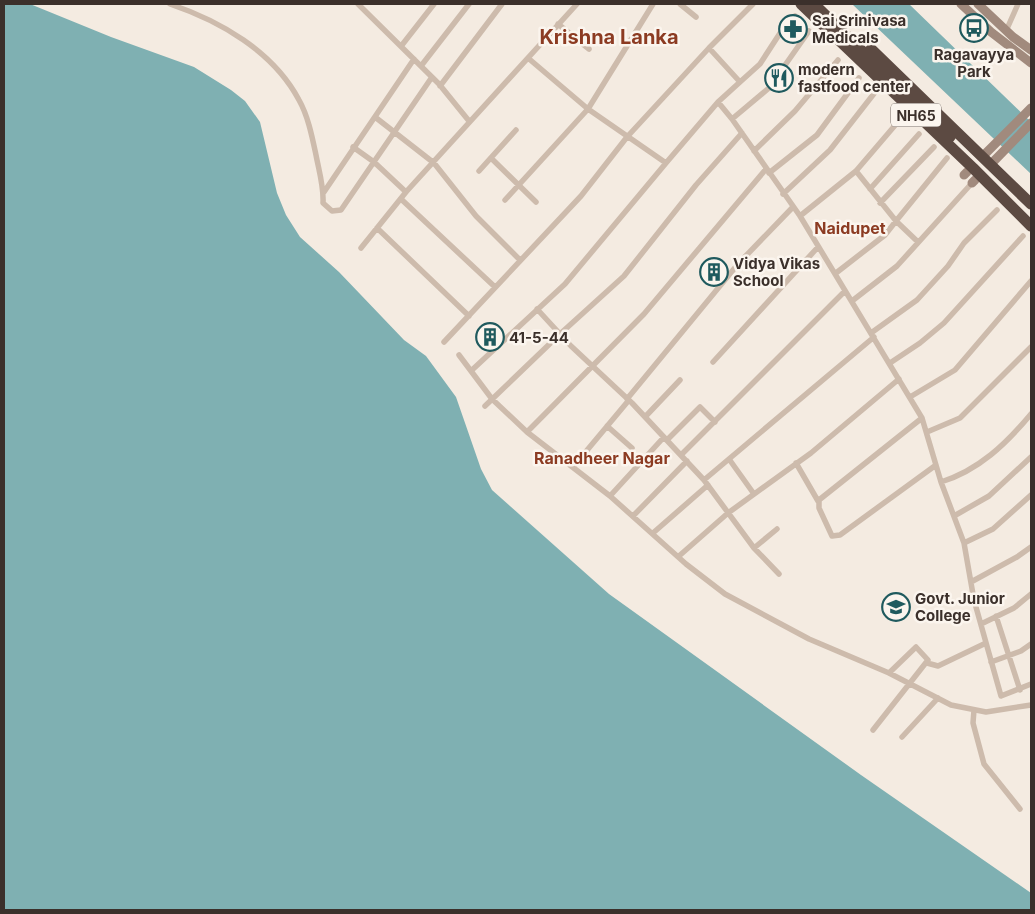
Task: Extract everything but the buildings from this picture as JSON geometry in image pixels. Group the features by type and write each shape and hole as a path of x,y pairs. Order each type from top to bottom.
{"highway":[{"name":"NH65","path":"801,4 1031,226"},
{"name":"NH65","path":"814,4 1031,215"},
{"path":"841,29 873,50 990,157 1031,204"}],"main road":[{"path":"961,4 991,32 1031,63"},
{"path":"978,4 1006,31 1031,50"},
{"path":"990,157 1031,108"},
{"path":"990,157 1031,123"}],"street":[{"path":"170,4 211,19 262,53 287,82 299,100 310,127 324,192 323,203 332,211 341,210 432,78"},
{"path":"358,4 402,45 469,121"},
{"path":"363,9 368,4"},
{"path":"402,45 434,4"},
{"path":"421,66 469,4"},
{"path":"440,86 502,4"},
{"path":"361,248 406,192 577,4"},
{"path":"505,200 521,185 588,109 653,4"},
{"path":"680,4 696,18"},
{"path":"444,342 581,196 628,137 752,4"},
{"path":"1006,31 1018,4"},
{"path":"472,370 564,284 718,102 760,64 784,27 795,16"},
{"path":"558,24 589,49"},
{"path":"732,119 769,88 809,31"},
{"path":"709,48 740,82"},
{"path":"528,58 588,109 666,163"},
{"path":"324,192 414,59"},
{"path":"754,151 795,111 838,60"},
{"path":"527,432 644,314 768,171 816,135 859,78"},
{"path":"783,194 830,150 876,91"},
{"path":"718,102 742,133 792,208 800,216 922,418 941,482 964,543 981,624 1001,696 1031,684"},
{"path":"800,216 856,171 903,116"},
{"path":"375,117 434,163 476,216 520,260"},
{"path":"479,171 516,130"},
{"path":"486,406 560,334 624,276 696,185 742,133"},
{"path":"870,189 919,134"},
{"path":"353,147 374,162 406,192"},
{"path":"880,203 934,147"},
{"path":"491,158 521,185 536,202"},
{"path":"836,273 885,236 947,158"},
{"path":"856,171 880,203 918,242"},
{"path":"852,301 897,266 974,181"},
{"path":"401,199 495,287"},
{"path":"573,467 738,264 792,208"},
{"path":"653,533 729,459 873,335 917,300 948,266 964,243 997,210"},
{"path":"377,228 469,316"},
{"path":"890,363 920,343 944,323 1023,236"},
{"path":"713,362 818,247"},
{"path":"910,397 955,370 1031,281"},
{"path":"681,455 845,291"},
{"path":"537,309 666,438 706,483 754,548 779,574"},
{"path":"927,432 960,418 1031,349"},
{"path":"460,355 492,399 527,432 610,496 725,594 809,638 889,673 951,705 986,712 1031,705"},
{"path":"679,556 728,513 796,463 899,379"},
{"path":"645,417 680,380"},
{"path":"610,496 666,438 700,408 715,422"},
{"path":"941,482 962,475 1001,448 1031,414"},
{"path":"818,501 922,418"},
{"path":"607,426 632,448"},
{"path":"954,516 989,496 1031,456"},
{"path":"729,459 754,494"},
{"path":"633,516 687,461"},
{"path":"796,463 818,501 819,508 832,536 836,537 936,465"},
{"path":"964,543 993,529 1031,495"},
{"path":"754,548 777,529"},
{"path":"971,582 1017,557 1031,547"},
{"path":"981,624 1014,608 1031,594"},
{"path":"996,616 1020,690"},
{"path":"927,663 938,666 986,644"},
{"path":"991,662 1031,644"},
{"path":"873,730 928,660 916,647 889,673"},
{"path":"902,737 938,698"},
{"path":"974,710 974,723 984,764 1020,809"}],"water":[{"path":"4,4 30,4 111,37 194,67 245,101 260,122 277,193 286,215 300,237 339,272 404,340 426,356 456,397 481,469 492,490 609,594 861,775 1031,893 1031,910 4,910"},
{"path":"852,4 909,4 1031,122 1031,174"}],"place":[{"name":"Ragavayya Park","path":"974,28"},
{"name":"Sai Srinivasa Medicals","path":"793,29"},
{"name":"modern fastfood center","path":"779,78"},
{"name":"Vidya Vikas School","path":"714,272"},
{"name":"41-5-44","path":"490,337"},
{"name":"Govt. Junior College","path":"896,607"}],"district":[{"name":"Krishna Lanka","path":"609,37"},
{"name":"Naidupet","path":"850,228"},
{"name":"Ranadheer Nagar","path":"602,458"}]}
